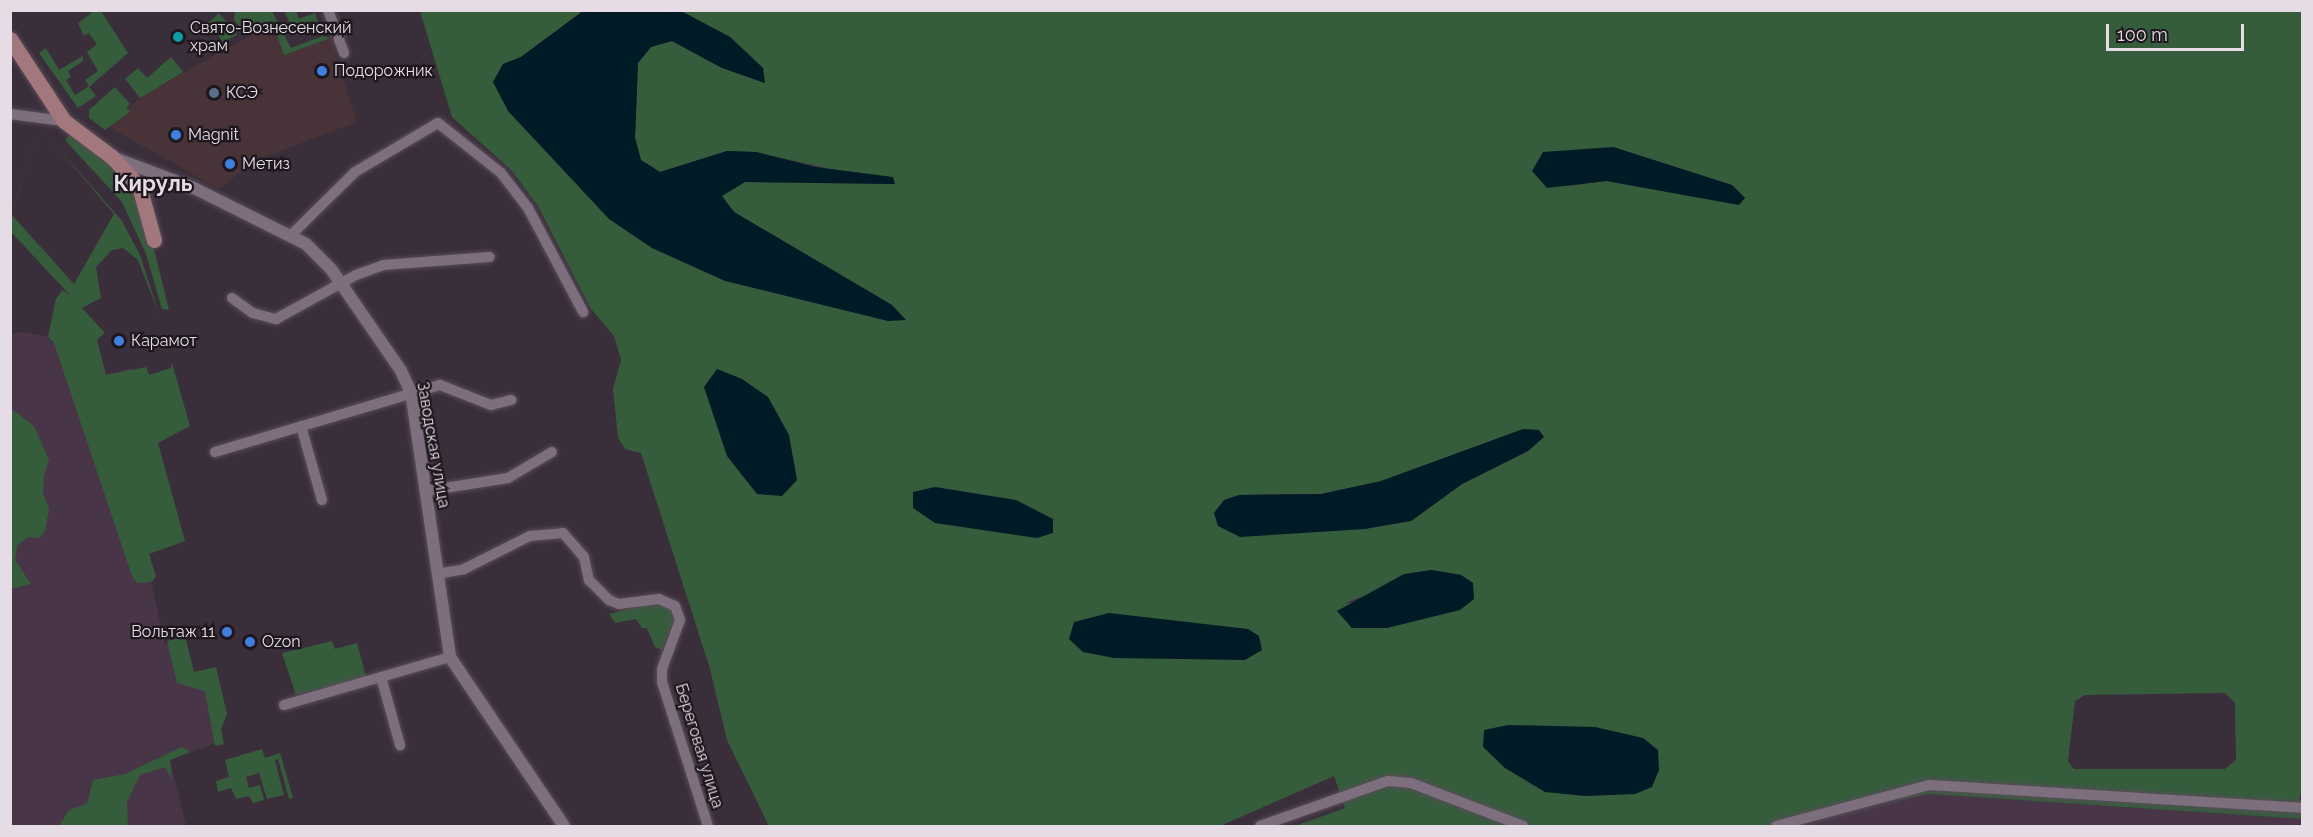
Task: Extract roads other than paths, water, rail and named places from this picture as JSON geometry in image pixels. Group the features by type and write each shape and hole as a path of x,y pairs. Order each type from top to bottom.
{"main road":[{"path":"10,39 64,121 112,157 140,186 154,240"}],"street":[{"path":"328,10 344,53"},
{"path":"10,114 64,121"},
{"path":"291,236 344,180 438,123 501,173 528,208 582,312"},
{"name":"Заводская улица","path":"112,157 194,188 291,236 319,255 401,371 411,392 450,657 564,826"},
{"path":"232,298 253,313 276,319 341,284 384,265 490,257"},
{"path":"215,452 440,385 491,405 511,400"},
{"path":"301,426 322,500"},
{"path":"426,491 508,478 552,452"},
{"name":"Береговая улица","path":"437,574 464,569 530,536 563,533 584,557 589,580 609,600 619,604 659,599 675,606 680,621 661,675 708,826"},
{"path":"284,705 450,657"},
{"path":"381,677 400,745"},
{"path":"1260,826 1388,781 1411,783 1523,826"},
{"path":"1776,826 1929,785 2302,808"}],"water":[{"path":"583,11 681,11 730,37 763,68 765,83 722,68 672,41 651,47 638,63 635,138 641,160 660,172 727,151 756,152 815,167 893,177 895,184 745,182 722,196 734,212 892,305 906,320 888,321 725,281 652,248 609,219 508,111 493,82 503,64 521,57"},
{"path":"1613,147 1732,185 1745,198 1739,205 1606,181 1547,188 1532,171 1543,152"},
{"path":"717,369 742,379 768,397 789,435 797,480 782,496 757,494 727,456 704,387"},
{"path":"1523,429 1539,430 1544,437 1528,451 1462,484 1411,521 1365,529 1240,537 1218,526 1214,513 1224,500 1239,495 1321,494 1381,481"},
{"path":"935,487 1016,500 1053,519 1053,533 1037,538 935,523 913,508 913,492"},
{"path":"1431,570 1461,575 1473,583 1474,599 1460,610 1387,628 1352,628 1337,611 1404,574"},
{"path":"1109,613 1248,629 1259,636 1262,650 1245,660 1114,658 1083,652 1069,639 1074,622"},
{"path":"1508,725 1595,727 1643,738 1658,750 1659,770 1652,787 1635,794 1585,796 1545,792 1505,768 1483,747 1484,730"}],"place":[{"name":"Свято-Вознесенский храм","path":"178,37"},
{"name":"Подорожник","path":"322,71"},
{"name":"КСЭ","path":"214,93"},
{"name":"Magnit","path":"176,135"},
{"name":"Метиз","path":"230,164"},
{"name":"Карамот","path":"119,341"},
{"name":"Вольтаж 11","path":"227,632"},
{"name":"Ozon","path":"250,642"}],"district":[{"name":"Кируль","path":"153,184"}]}
